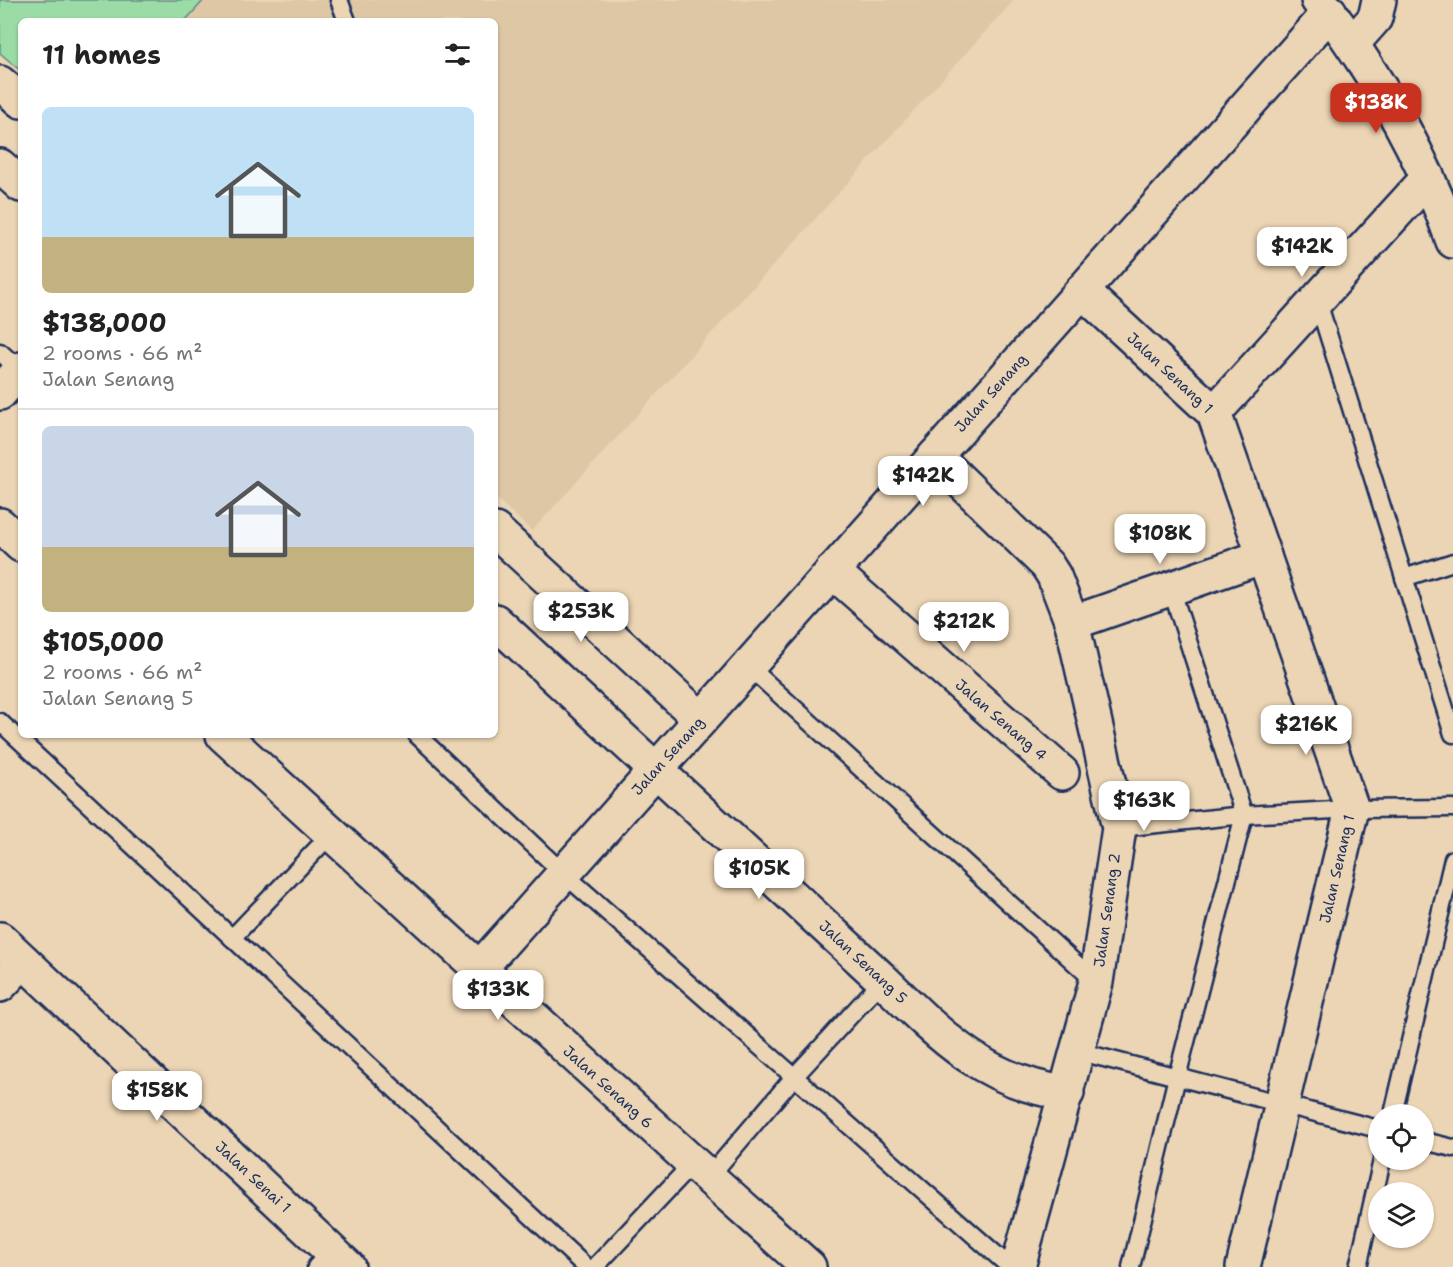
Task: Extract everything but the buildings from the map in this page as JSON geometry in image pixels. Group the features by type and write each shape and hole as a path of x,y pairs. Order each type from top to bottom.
{"street":[{"path":"1352,44 1375,18 1379,0"},
{"name":"Jalan Senang","path":"478,969 1082,291 1324,6 1383,91 1428,178 1453,241"},
{"path":"0,82 18,98"},
{"path":"0,166 18,182"},
{"path":"1214,413 1428,178"},
{"name":"Jalan Senang 1","path":"1082,291 1214,413 1352,809 1244,1267"},
{"name":"Jalan Senang 2","path":"935,456 1047,565 1054,576 1072,623 1119,828 1096,981 1018,1267"},
{"path":"0,525 18,542"},
{"path":"498,533 701,719"},
{"path":"1072,623 1264,556"},
{"name":"Jalan Senang 4","path":"832,571 1062,773"},
{"name":"Jalan Senang 5","path":"498,624 884,980 937,1033 975,1062 1042,1090 1067,1093"},
{"name":"Jalan Senang 6","path":"226,738 478,969 809,1267"},
{"path":"0,986 12,950"},
{"name":"Jalan Senai 1","path":"12,950 332,1262"}],"lane":[{"path":"339,0 346,18"},
{"path":"1317,299 1453,734"},
{"path":"1404,578 1453,562"},
{"path":"1131,1267 1244,815 1171,588"},
{"path":"748,666 1096,981"},
{"path":"0,722 586,1267"},
{"path":"420,738 563,873 1010,1267"},
{"path":"1119,828 1244,815 1352,809 1453,808"},
{"path":"232,938 331,834"},
{"path":"1395,1104 1453,859"},
{"path":"595,1267 701,1170 794,1077 884,980"},
{"path":"1077,1051 1368,1126"},
{"path":"1434,1143 1453,1148"},
{"path":"1358,1267 1380,1170"}],"shaded area":[{"path":"204,0 1014,0 532,531 498,500 498,18 188,18"}],"green space":[{"path":"0,0 204,0 188,18 18,18 18,68 0,53"}]}
